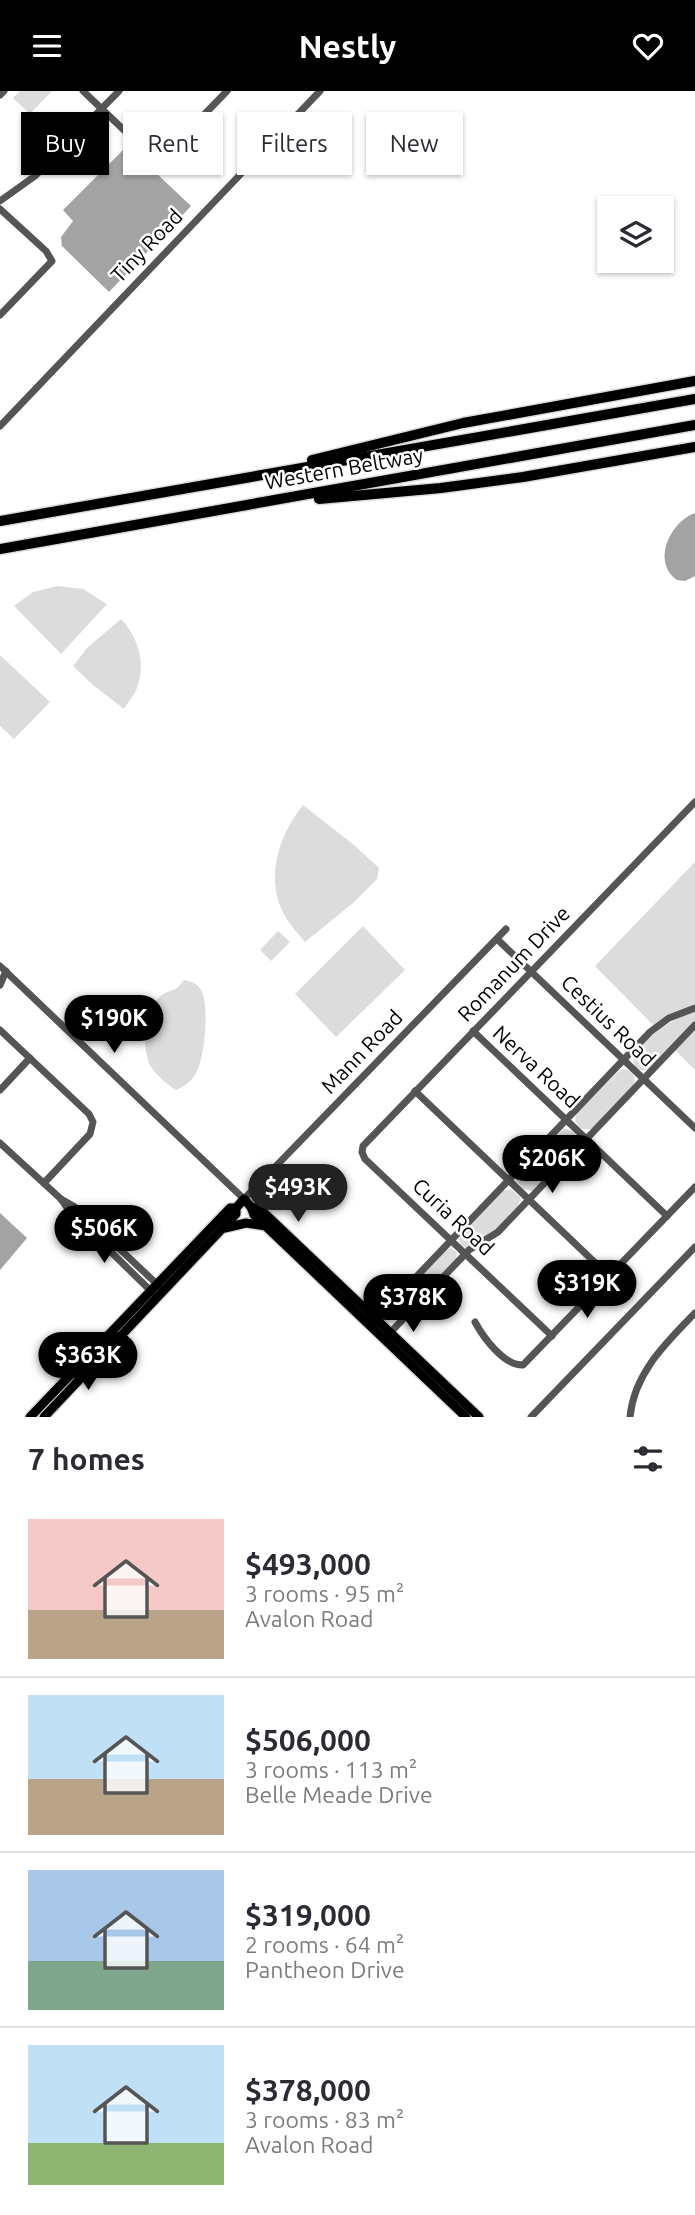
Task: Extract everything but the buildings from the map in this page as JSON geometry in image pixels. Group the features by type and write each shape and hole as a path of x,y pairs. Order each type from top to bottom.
{"highway":[{"path":"245,478 450,426 695,381"},
{"name":"Western Beltway","path":"0,521 695,399"},
{"name":"Western Beltway","path":"0,549 695,425"},
{"path":"259,504 454,487 695,447"}],"main road":[{"path":"248,1203 254,1215 479,1417"},
{"path":"44,1417 230,1207 236,1208 248,1203 260,1209 373,1322"},
{"path":"30,1417 218,1233 236,1214 236,1208"},
{"path":"218,1233 240,1223 266,1226"},
{"path":"387,1335 466,1417"}],"street":[{"path":"0,95 4,91"},
{"path":"83,91 148,153 158,157 167,153 227,91"},
{"path":"0,201 35,176 119,91"},
{"name":"Tiny Road","path":"0,426 320,91"},
{"path":"0,209 46,251 52,261 0,315"},
{"name":"Romanum Drive","path":"362,1152 366,1140 695,802"},
{"name":"Mann Road","path":"248,1203 506,929"},
{"name":"Cestius Road","path":"497,939 695,1128"},
{"path":"2,971 248,1203"},
{"path":"0,985 2,971"},
{"path":"373,1322 657,1027 677,1014 695,1008"},
{"path":"387,1335 466,1253 498,1232 695,1025"},
{"path":"0,1030 89,1114 93,1122 90,1134 44,1183"},
{"name":"Nerva Road","path":"473,1031 667,1216"},
{"path":"0,1090 30,1058"},
{"path":"415,1091 609,1276"},
{"path":"0,1143 61,1199 75,1207 80,1217 157,1290"},
{"name":"Curia Road","path":"362,1152 365,1159 552,1336"},
{"path":"475,1322 483,1337 510,1363 517,1365 528,1361 695,1187"},
{"path":"531,1417 695,1247"},
{"path":"630,1417 640,1380 651,1360 695,1313"}],"shaded area":[{"path":"20,91 52,91 32,112 28,112 13,98"},
{"path":"123,150 123,175 158,175 191,206 109,292 62,246 61,237 73,221 63,210 98,175 109,175 109,164"},
{"path":"695,513 695,576 685,581 677,580 665,563 667,543 678,525"},
{"path":"58,586 83,589 107,604 61,654 14,606 33,592"},
{"path":"121,619 136,641 141,667 137,688 124,709 73,666 87,648"},
{"path":"0,655 50,702 14,739 0,726"},
{"path":"303,805 379,868 377,879 353,903 305,942 280,907 275,876 280,846 286,831"},
{"path":"695,862 695,1005 673,1013 654,1026 595,966"},
{"path":"363,926 405,970 336,1037 295,994"},
{"path":"278,931 290,942 271,961 260,950"},
{"path":"184,980 197,985 202,992 205,1033 202,1056 196,1073 188,1083 176,1090 162,1080 151,1067 145,1040 148,1019 156,1001 177,988"},
{"path":"695,1011 695,1022 648,1070 636,1067 633,1056 653,1034 676,1019"},
{"path":"695,1029 695,1070 675,1050"},
{"path":"621,1069 633,1074 633,1086 592,1129 582,1129 576,1122 577,1113"},
{"path":"564,1129 575,1134 577,1145 533,1191 523,1189 517,1181 520,1173"},
{"path":"511,1189 520,1197 519,1204 508,1219 466,1248 461,1245 461,1235 503,1191"},
{"path":"0,1213 27,1238 0,1270"},
{"path":"451,1248 457,1252 456,1259 400,1318 391,1318 389,1311 394,1305 445,1251"}]}
